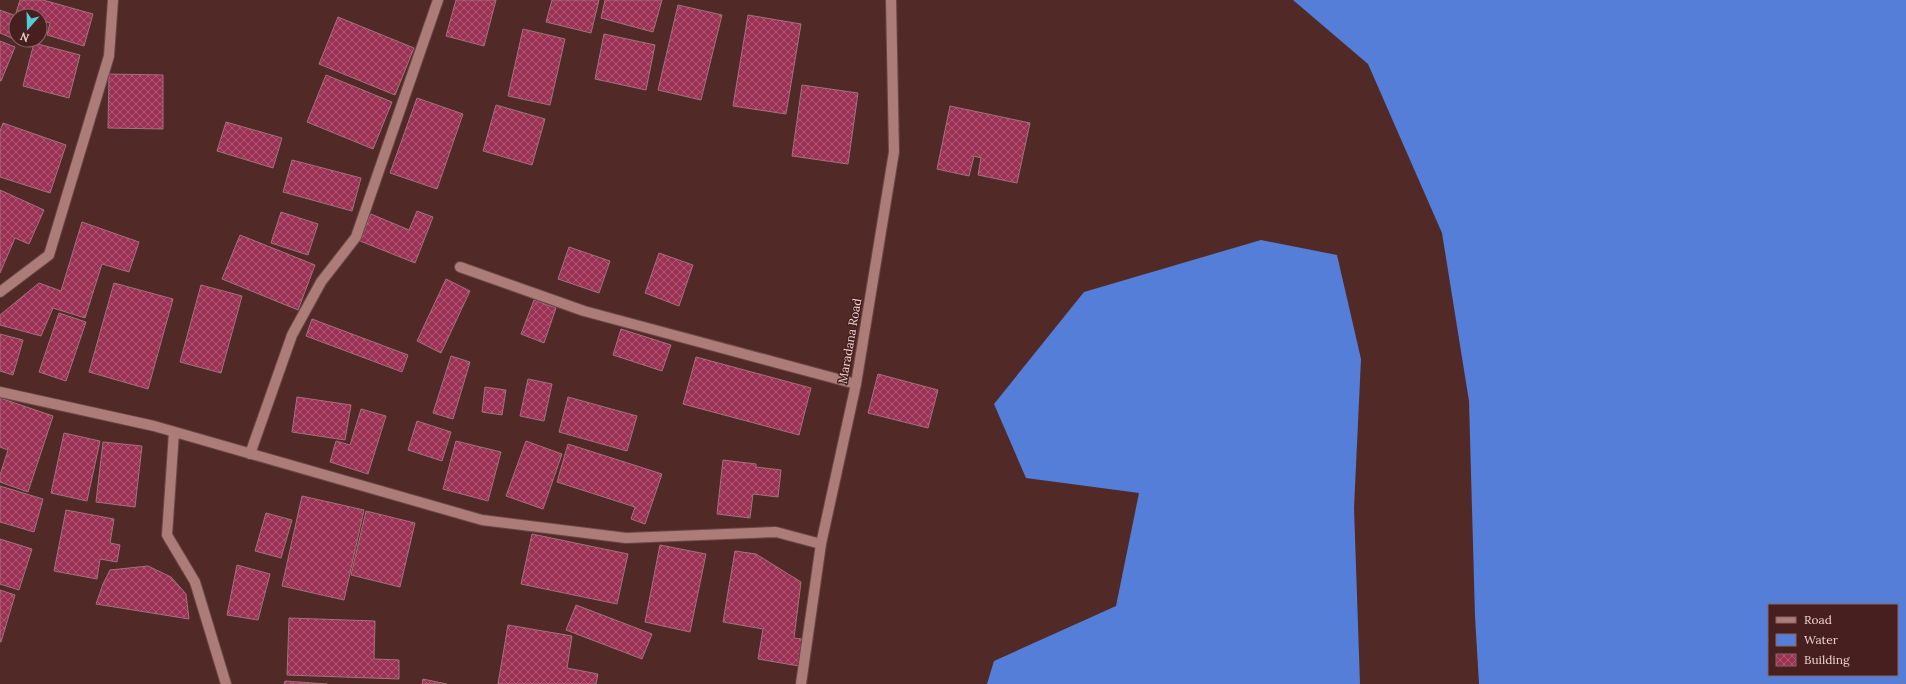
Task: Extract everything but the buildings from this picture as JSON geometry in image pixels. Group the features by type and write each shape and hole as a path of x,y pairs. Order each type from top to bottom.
{"street":[{"path":"0,292 49,255 109,56 113,0"},
{"path":"250,454 292,335 321,282 356,237 438,0"},
{"name":"Maradana Road","path":"801,684 821,544 856,384 894,152 891,0"},
{"path":"460,267 584,311 856,384"},
{"path":"0,392 174,432 482,520 626,538 776,532 821,544"},
{"path":"174,432 167,535 195,582 226,684"}],"water":[{"path":"1293,0 1906,0 1906,684 1479,684 1475,616 1469,401 1442,233 1368,64"},
{"path":"1261,240 1337,255 1361,359 1354,508 1360,684 987,684 994,661 1116,606 1139,493 1026,478 994,404 1084,292"}]}
